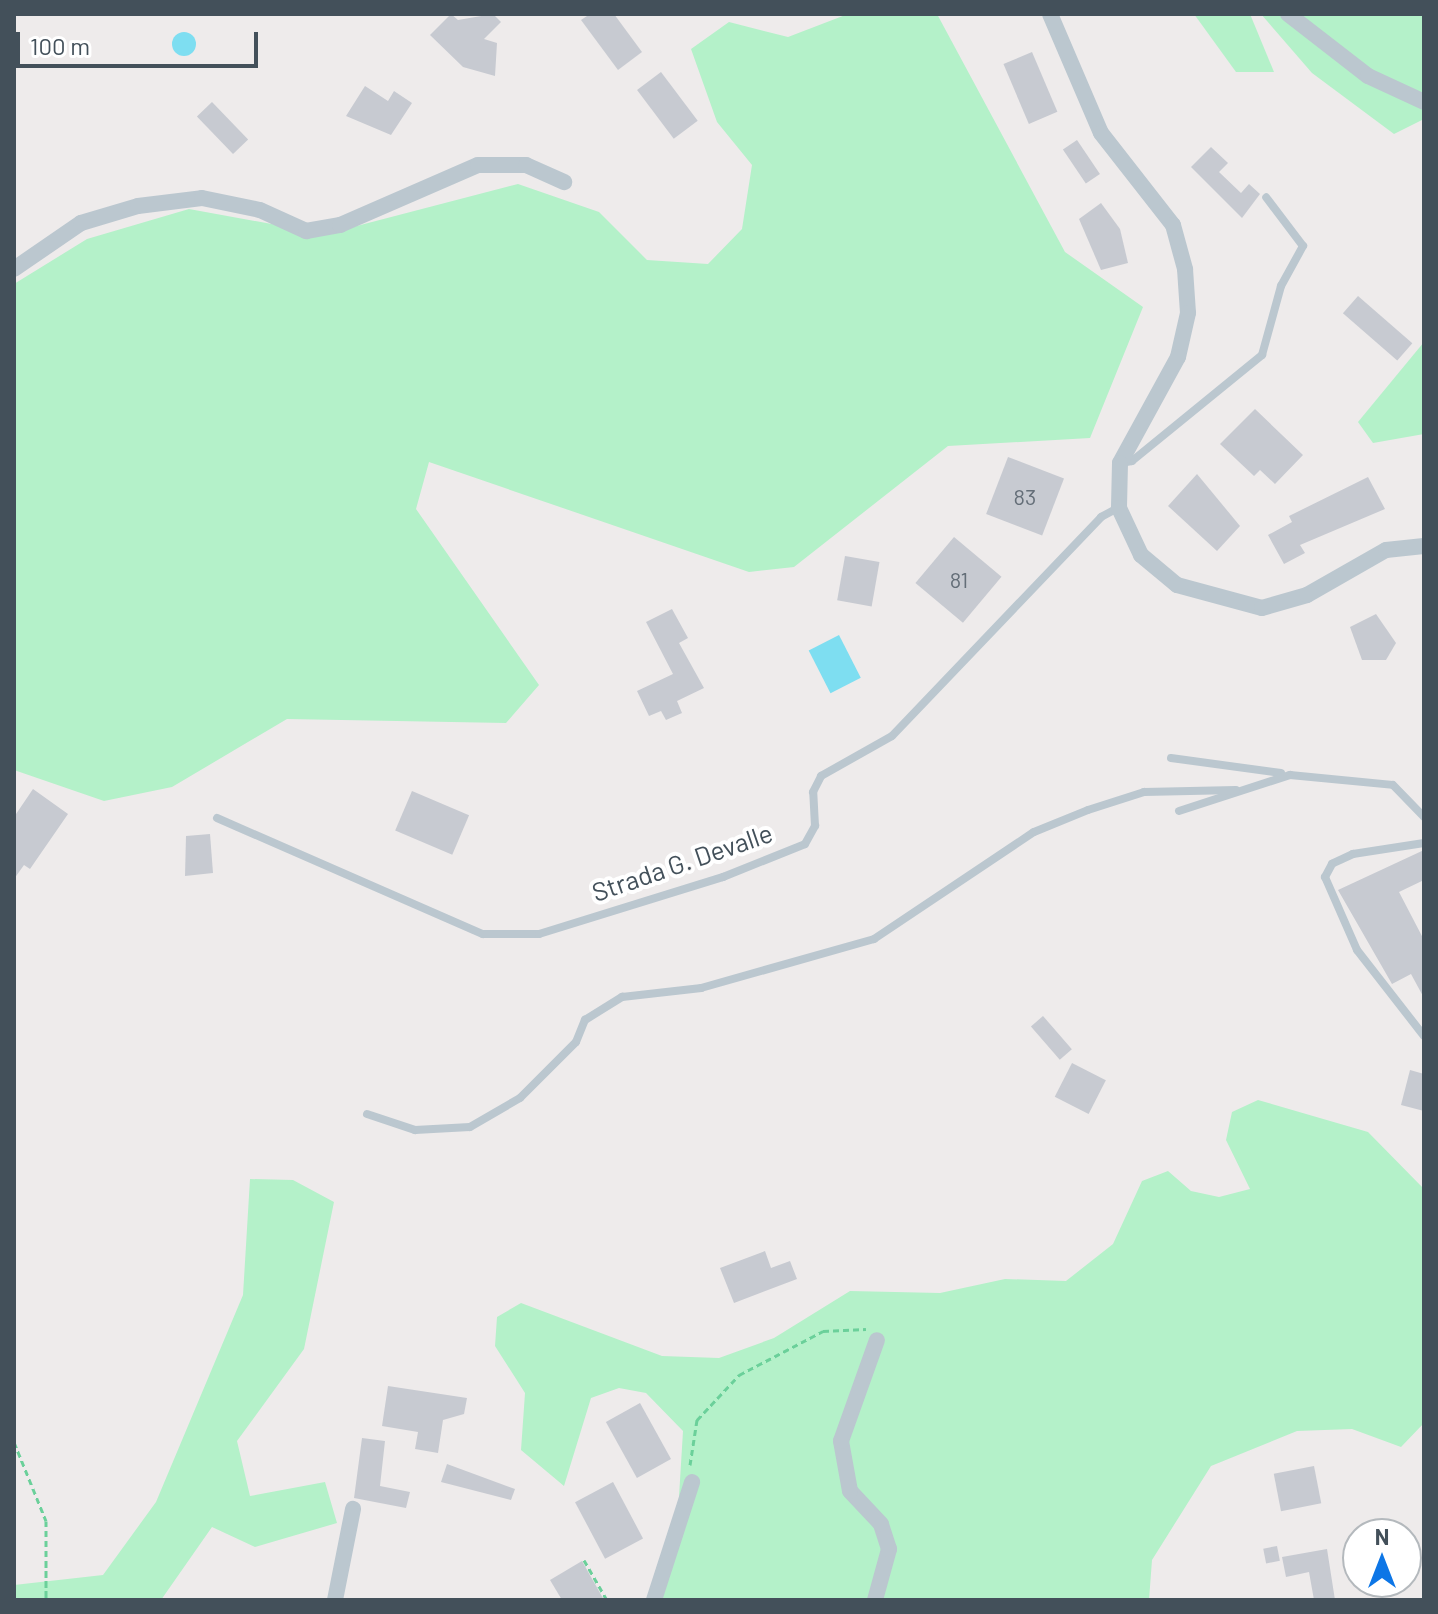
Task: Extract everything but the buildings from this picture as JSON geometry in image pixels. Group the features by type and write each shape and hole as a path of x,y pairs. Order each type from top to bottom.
{"street":[{"path":"1050,14 1101,133 1173,225 1185,269 1188,313 1178,357 1120,463 1119,508 1141,555 1177,585 1262,608 1307,595 1386,550 1424,546"},
{"path":"1288,14 1368,76 1424,102"},
{"path":"14,269 81,223 138,206 202,198 260,210 306,231 340,225 478,165 526,165 564,182"},
{"path":"875,1600 889,1549 881,1524 850,1491 841,1441 877,1340"},
{"path":"654,1600 692,1482"},
{"path":"335,1600 353,1509"}],"lane":[{"path":"1120,463 1132,461 1262,355 1281,286 1303,246 1266,197"},
{"name":"Strada G. Devalle","path":"217,818 483,934 539,934 723,877 805,844 815,826 813,792 821,776 892,736 1101,517 1119,508"},
{"path":"1171,758 1290,775 1393,785 1424,817"},
{"path":"1179,811 1290,775"},
{"path":"367,1114 415,1130 470,1127 520,1098 562,1059 585,1020 622,997 701,988 874,939 1034,832 1088,810 1144,792 1236,790"},
{"path":"1424,843 1353,854 1332,864 1325,877 1357,950 1424,1036"}],"path":[{"path":"692,1482 688,1449 697,1420 739,1375 823,1331 863,1326 877,1340"},
{"path":"14,1442 46,1521 46,1600"},
{"path":"584,1560 607,1600"}],"green space":[{"path":"848,14 937,14 1065,252 1143,307 1090,438 948,446 794,567 749,572 429,462 416,509 539,685 506,723 287,719 172,787 104,801 14,770 14,284 87,239 189,209 326,234 518,184 599,212 647,260 708,264 742,229 752,165 717,122 691,49 729,22 788,37"},
{"path":"1194,14 1250,14 1274,72 1236,72"},
{"path":"1261,14 1424,14 1424,119 1394,134 1312,73"},
{"path":"1424,342 1424,434 1373,443 1358,422"},
{"path":"1258,1100 1368,1132 1424,1189 1424,1423 1401,1447 1352,1429 1297,1431 1211,1466 1152,1560 1149,1600 656,1600 678,1513 683,1431 646,1393 619,1388 591,1398 564,1486 521,1450 525,1393 495,1346 497,1317 521,1303 662,1356 719,1358 774,1338 850,1291 940,1293 1005,1279 1066,1281 1113,1244 1142,1181 1168,1171 1191,1191 1219,1197 1250,1189 1226,1140 1232,1112"},
{"path":"250,1179 293,1180 334,1202 304,1349 237,1441 250,1496 325,1482 337,1523 255,1547 212,1527 161,1600 14,1600 14,1585 103,1575 156,1502 243,1295"}],"water":[{"path":"184,32 193,35 196,44 193,53 184,56 175,53 172,44 175,35"},
{"path":"839,635 861,678 830,693 809,650"}]}
